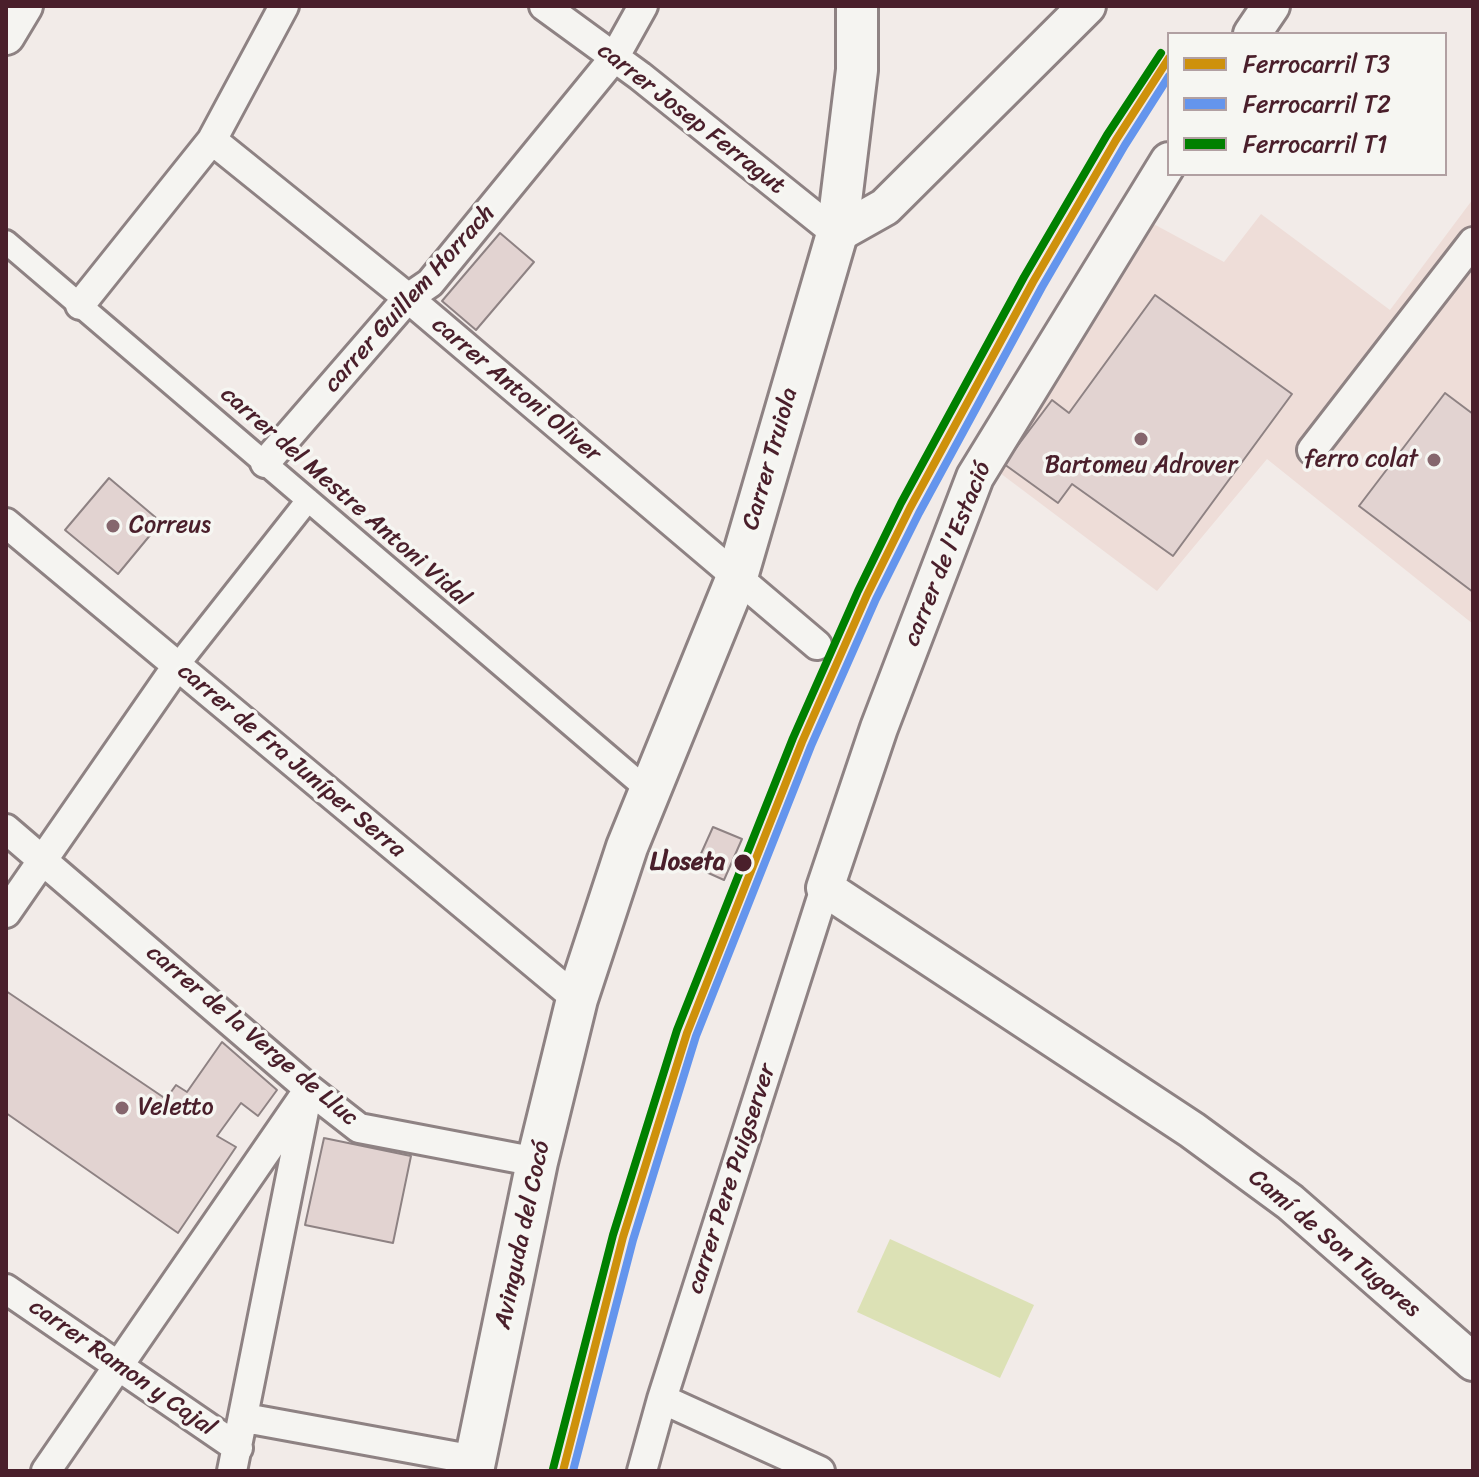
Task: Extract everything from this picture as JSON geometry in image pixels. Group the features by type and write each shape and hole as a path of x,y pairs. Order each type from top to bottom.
{"main road":[{"name":"Carrer Truiola","path":"577,999 627,847 737,577 837,234 857,70 857,6"},
{"name":"Avinguda del Cocó","path":"474,1465 537,1162 577,999"}],"street":[{"path":"6,36 24,6"},
{"path":"80,305 212,140 284,6"},
{"name":"carrer Josep Ferragut","path":"544,6 837,234"},
{"name":"carrer Guillem Horrach","path":"265,463 408,298 430,283 614,58 643,6"},
{"path":"837,234 885,207 1087,6"},
{"path":"1253,32 1271,6"},
{"name":"carrer Antoni Oliver","path":"212,140 408,298 817,645"},
{"name":"carrer de l'Estació","path":"825,888 879,728 975,477 1167,164"},
{"path":"1312,450 1473,242"},
{"name":"carrer del Mestre Antoni Vidal","path":"7,244 650,792"},
{"path":"6,913 177,666 308,500"},
{"name":"carrer de Fra Juníper Serra","path":"6,523 577,999"},
{"name":"carrer de la Verge de Lluc","path":"6,829 309,1089 359,1128 537,1162"},
{"name":"Camí de Son Tugores","path":"825,888 1192,1130 1290,1202 1473,1362"},
{"name":"carrer Pere Puigserver","path":"642,1471 662,1399 825,888"},
{"path":"46,1471 309,1089"},
{"path":"235,1460 309,1089"},
{"name":"carrer Ramon y Cajal","path":"6,1289 118,1367 235,1460"},
{"path":"662,1399 820,1471"},
{"name":"carrer Ramon y Cajal","path":"245,1418 474,1465"}],"shaded area":[{"path":"1473,199 1473,624 1267,459 1157,591 996,470 1148,221 1224,262 1261,214 1390,310"}],"green space":[{"path":"890,1239 1034,1305 1000,1378 857,1312"}],"building":[{"path":"500,233 534,262 476,330 442,301"},
{"name":"Bartomeu Adrover","path":"1155,295 1292,394 1173,556 1072,484 1058,503 1004,464 1052,400 1069,413"},
{"name":"ferro colat","path":"1445,393 1473,414 1473,592 1359,506"},
{"name":"Correus","path":"109,478 161,522 118,574 65,530"},
{"path":"713,827 742,839 724,880 695,867"},
{"name":"Veletto","path":"6,991 166,1099 176,1085 187,1092 222,1042 277,1090 258,1116 241,1103 217,1136 236,1147 178,1233 6,1113"},
{"path":"324,1138 411,1156 393,1243 305,1225"}],"rail line":[{"name":"T1","path":"553,1469 613,1235 677,1030 793,738 901,503 1024,277 1107,135 1161,53"},
{"name":"T3","path":"563,1471 623,1237 687,1033 802,742 867,595 910,508 1033,282 1116,140 1167,61"},
{"name":"T2","path":"573,1471 633,1240 696,1036 811,746 876,599 919,513 1042,287 1167,79"}],"place":[{"name":"Bartomeu Adrover","path":"1141,439"},
{"name":"ferro colat","path":"1434,460"},
{"name":"Correus","path":"113,526"},
{"name":"Lloseta","path":"743,863"},
{"name":"Veletto","path":"122,1108"}]}
